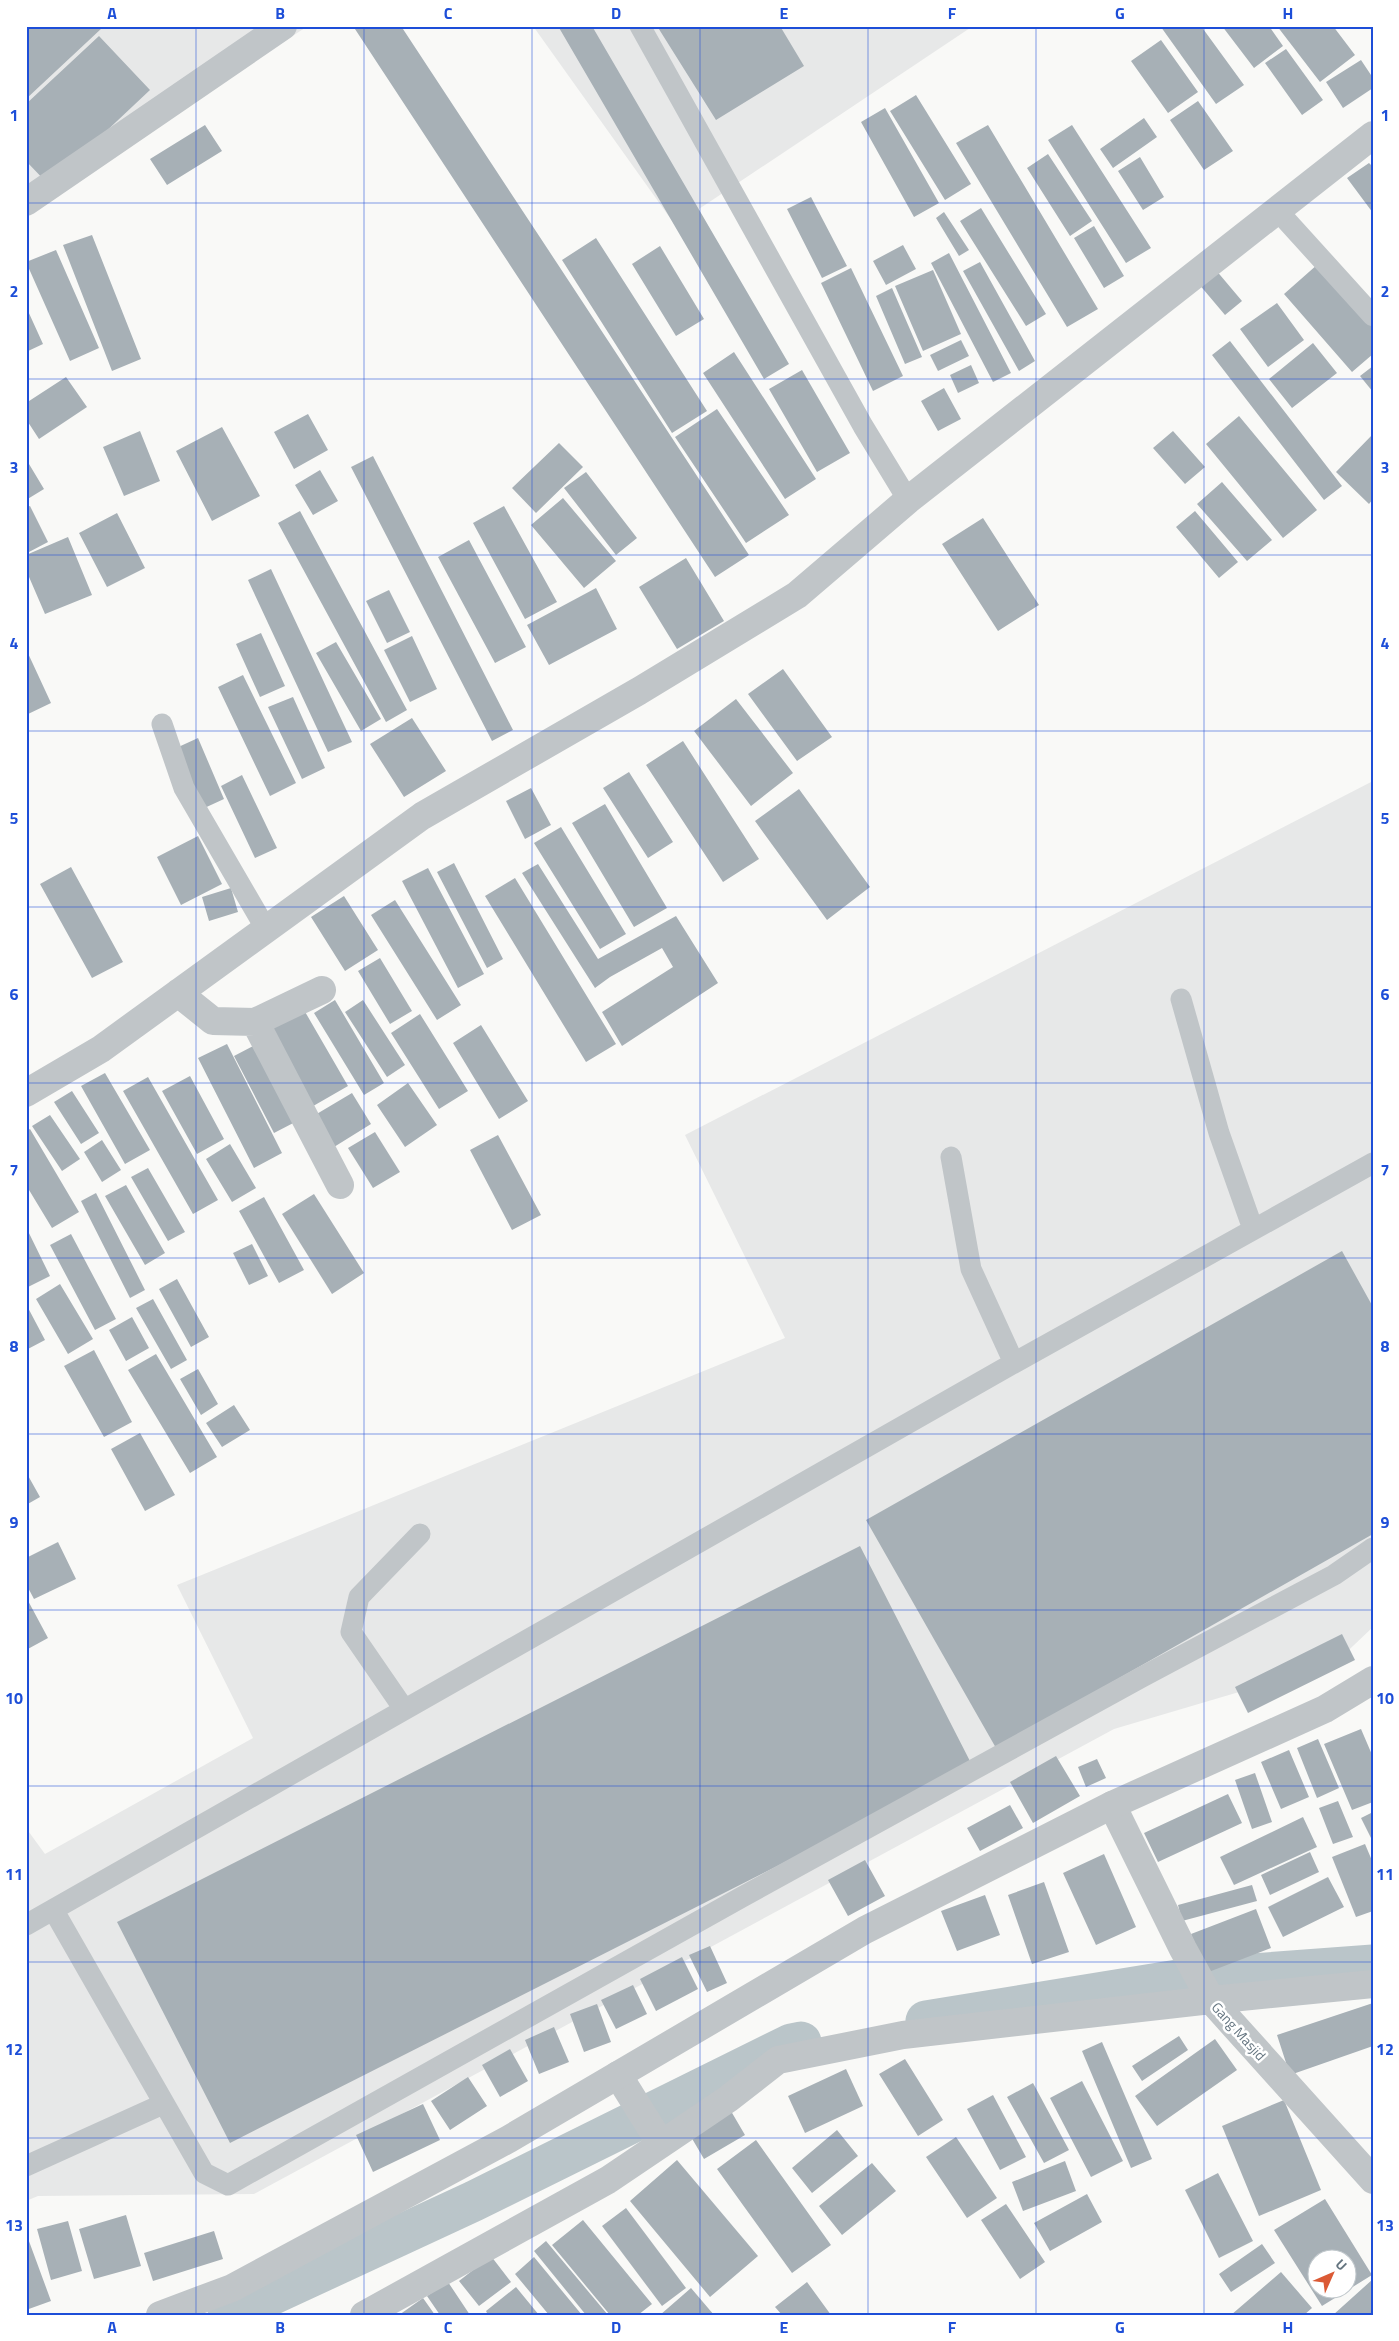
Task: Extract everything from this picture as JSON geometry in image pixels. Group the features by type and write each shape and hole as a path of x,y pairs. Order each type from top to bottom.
{"street":[{"path":"26,202 283,26"},
{"path":"26,1093 101,1049 422,816 639,691 797,595 908,500 1373,135"},
{"path":"178,993 213,1021 255,1022 322,990"},
{"path":"255,1022 340,1185"},
{"path":"160,2315 232,2288 509,2139 625,2086 865,1930 1112,1805 1325,1709 1373,1680"},
{"name":"Gang Masjid","path":"1112,1805 1183,1949 1209,1996 1373,2180"},
{"path":"364,2315 608,2180 657,2136 728,2099 778,2060 903,2035 1209,1996 1373,1984"},
{"path":"625,2086 657,2136"}],"lane":[{"path":"640,26 863,426 908,500"},
{"path":"1277,210 1373,316"},
{"path":"162,724 184,788 266,929"},
{"path":"1180,999 1219,1133 1253,1230"},
{"path":"951,1157 971,1269 1014,1363"},
{"path":"26,1925 54,1911 404,1709 1014,1363 1373,1162"},
{"path":"404,1709 351,1632 358,1597 420,1534"},
{"path":"54,1911 204,2173 228,2185 742,1896 1133,1682 1334,1575 1373,1548"},
{"path":"26,2166 163,2104"}],"shaded area":[{"path":"26,26 308,26 26,208"},
{"path":"533,26 973,26 675,225"},
{"path":"1373,781 1373,1627 1334,1664 1114,1729 254,2194 38,2196 26,2201 26,1828 45,1854 253,1738 177,1585 785,1338 685,1135"}],"building":[{"path":"26,26 100,26 102,28 26,99"},
{"path":"353,26 401,26 749,555 715,577"},
{"path":"558,26 592,26 789,364 764,379"},
{"path":"657,26 780,26 804,66 716,120"},
{"path":"1201,26 1244,85 1216,104 1161,27"},
{"path":"1222,26 1269,26 1283,46 1254,68"},
{"path":"1277,26 1333,26 1355,55 1320,82"},
{"path":"99,36 150,90 49,185 26,161 26,104"},
{"path":"1161,40 1198,92 1168,113 1131,61"},
{"path":"1286,49 1323,100 1302,115 1265,63"},
{"path":"1361,60 1373,78 1373,88 1343,108 1326,82"},
{"path":"916,95 971,184 945,200 890,111"},
{"path":"1198,101 1233,151 1204,170 1170,120"},
{"path":"885,108 939,203 914,217 861,122"},
{"path":"1144,118 1157,137 1113,168 1100,149"},
{"path":"205,125 222,151 167,185 150,159"},
{"path":"988,125 1098,309 1067,327 956,143"},
{"path":"1072,125 1151,248 1126,263 1048,140"},
{"path":"1048,154 1092,221 1070,236 1027,168"},
{"path":"1140,157 1164,197 1143,210 1118,171"},
{"path":"1369,163 1373,167 1373,213 1347,178"},
{"path":"811,197 847,266 822,278 787,209"},
{"path":"981,208 1046,314 1026,326 960,221"},
{"path":"944,212 969,250 959,256 936,218"},
{"path":"1094,226 1124,276 1104,288 1074,238"},
{"path":"92,235 141,359 112,371 63,245"},
{"path":"596,238 707,411 672,433 562,260"},
{"path":"903,245 916,269 886,285 873,261"},
{"path":"660,246 704,319 676,336 632,264"},
{"path":"56,250 99,348 70,361 26,262"},
{"path":"949,253 1011,373 993,382 931,263"},
{"path":"980,262 1035,361 1019,371 963,271"},
{"path":"1318,264 1373,327 1373,354 1352,372 1284,294"},
{"path":"851,268 903,376 873,391 821,283"},
{"path":"1215,269 1242,301 1225,315 1198,283"},
{"path":"933,270 961,334 923,351 895,286"},
{"path":"892,288 922,357 905,364 876,296"},
{"path":"1277,303 1304,340 1268,367 1240,329"},
{"path":"28,311 43,344 26,352 26,312"},
{"path":"961,340 969,356 938,371 930,355"},
{"path":"1230,341 1342,486 1324,500 1212,355"},
{"path":"1313,343 1337,373 1292,408 1269,379"},
{"path":"734,352 816,479 785,499 703,373"},
{"path":"971,365 979,383 958,393 950,375"},
{"path":"1373,366 1373,392 1360,376"},
{"path":"802,370 850,453 817,472 769,389"},
{"path":"66,377 87,407 39,439 26,419 26,403"},
{"path":"944,388 961,419 938,431 921,401"},
{"path":"717,409 789,515 746,543 675,437"},
{"path":"308,414 328,450 294,469 274,432"},
{"path":"1239,416 1317,510 1283,538 1206,444"},
{"path":"222,427 260,496 212,521 176,451"},
{"path":"140,431 160,481 124,496 103,447"},
{"path":"1173,431 1205,467 1185,484 1153,448"},
{"path":"1373,434 1373,499 1369,504 1336,472"},
{"path":"559,443 583,467 536,513 512,488"},
{"path":"373,456 513,730 492,741 351,467"},
{"path":"26,459 44,489 26,500"},
{"path":"320,470 338,501 313,515 295,485"},
{"path":"586,472 637,538 616,555 564,488"},
{"path":"1222,482 1272,540 1247,561 1197,504"},
{"path":"563,498 616,561 584,588 531,525"},
{"path":"30,506 48,542 29,552 26,546 26,507"},
{"path":"504,506 557,602 525,619 473,523"},
{"path":"300,511 407,710 386,722 278,523"},
{"path":"1195,511 1238,562 1219,578 1176,527"},
{"path":"117,513 145,568 107,587 79,533"},
{"path":"983,518 1039,605 998,631 942,544"},
{"path":"68,537 92,595 45,614 26,570 26,555"},
{"path":"469,540 526,647 495,663 438,557"},
{"path":"686,558 724,621 677,649 639,587"},
{"path":"271,569 352,742 328,752 248,580"},
{"path":"596,588 617,629 549,665 527,625"},
{"path":"389,590 410,632 387,643 366,601"},
{"path":"261,633 285,686 260,697 236,644"},
{"path":"412,636 437,689 410,702 384,650"},
{"path":"336,642 381,719 361,731 316,653"},
{"path":"26,649 51,703 26,715"},
{"path":"783,669 832,737 797,761 748,694"},
{"path":"243,675 296,783 270,796 218,687"},
{"path":"293,697 325,768 302,779 268,707"},
{"path":"736,699 793,773 751,806 694,731"},
{"path":"412,718 446,771 404,797 370,744"},
{"path":"198,738 224,799 200,810 174,749"},
{"path":"683,741 759,859 723,882 646,765"},
{"path":"629,772 673,842 648,858 603,788"},
{"path":"242,775 277,848 255,858 221,786"},
{"path":"531,788 551,825 525,839 506,801"},
{"path":"799,789 870,887 827,920 755,821"},
{"path":"605,804 667,908 634,927 572,823"},
{"path":"561,827 626,934 600,949 534,843"},
{"path":"198,836 222,884 181,905 157,857"},
{"path":"454,863 503,959 487,968 437,872"},
{"path":"538,864 598,959 676,916 718,983 622,1046 602,1012 673,967 662,948 610,977 595,988 522,873"},
{"path":"71,867 123,962 92,978 40,884"},
{"path":"428,868 484,974 458,988 402,881"},
{"path":"515,878 616,1044 586,1062 485,896"},
{"path":"231,888 238,912 209,921 202,897"},
{"path":"344,896 378,950 345,971 311,917"},
{"path":"395,900 461,1005 437,1020 371,915"},
{"path":"380,958 412,1011 390,1024 358,971"},
{"path":"335,1000 384,1083 364,1095 314,1013"},
{"path":"363,1000 405,1065 387,1077 345,1012"},
{"path":"304,1010 348,1086 308,1109 265,1032"},
{"path":"420,1014 468,1091 439,1109 391,1033"},
{"path":"481,1025 528,1101 499,1119 453,1043"},
{"path":"261,1042 301,1119 274,1133 234,1056"},
{"path":"227,1044 282,1153 254,1168 198,1058"},
{"path":"105,1073 150,1150 125,1164 81,1086"},
{"path":"190,1076 224,1139 197,1154 162,1091"},
{"path":"148,1077 218,1200 193,1214 123,1091"},
{"path":"408,1083 437,1125 405,1147 377,1105"},
{"path":"72,1091 99,1133 81,1144 54,1102"},
{"path":"352,1093 371,1124 334,1147 315,1115"},
{"path":"50,1115 80,1159 62,1171 32,1126"},
{"path":"30,1129 79,1212 52,1228 26,1185 26,1131"},
{"path":"375,1132 400,1172 373,1188 348,1148"},
{"path":"498,1135 541,1215 512,1230 470,1150"},
{"path":"102,1140 121,1170 102,1182 84,1152"},
{"path":"230,1144 256,1188 232,1202 206,1159"},
{"path":"148,1168 185,1232 168,1241 131,1177"},
{"path":"126,1185 165,1253 145,1265 105,1196"},
{"path":"96,1193 145,1290 130,1298 81,1201"},
{"path":"314,1194 364,1273 332,1294 282,1214"},
{"path":"264,1197 304,1270 279,1283 239,1211"},
{"path":"26,1227 50,1276 26,1288"},
{"path":"71,1234 116,1319 95,1330 50,1245"},
{"path":"252,1244 268,1276 249,1285 233,1253"},
{"path":"1342,1251 1373,1307 1373,1534 996,1748 866,1520"},
{"path":"177,1279 209,1337 191,1347 159,1289"},
{"path":"60,1284 93,1339 68,1354 36,1299"},
{"path":"153,1299 187,1360 171,1369 136,1308"},
{"path":"26,1304 45,1340 26,1350"},
{"path":"132,1317 149,1348 126,1361 109,1330"},
{"path":"94,1350 132,1422 104,1437 64,1366"},
{"path":"156,1354 217,1457 190,1473 128,1370"},
{"path":"198,1369 218,1404 201,1415 180,1379"},
{"path":"234,1405 250,1430 222,1447 206,1423"},
{"path":"140,1433 175,1495 145,1511 111,1449"},
{"path":"26,1472 40,1497 26,1505"},
{"path":"58,1542 76,1579 34,1599 26,1584 26,1558"},
{"path":"860,1546 973,1767 230,2143 117,1922"},
{"path":"26,1597 48,1638 26,1650"},
{"path":"1342,1634 1355,1660 1248,1713 1235,1687"},
{"path":"1361,1729 1373,1757 1373,1802 1352,1810 1324,1744"},
{"path":"1318,1739 1339,1788 1317,1798 1297,1748"},
{"path":"1289,1750 1309,1797 1281,1809 1261,1762"},
{"path":"1056,1756 1080,1796 1033,1823 1010,1782"},
{"path":"1097,1759 1106,1778 1086,1787 1078,1767"},
{"path":"1255,1773 1272,1822 1252,1829 1235,1780"},
{"path":"1228,1794 1242,1823 1158,1862 1144,1833"},
{"path":"1338,1801 1353,1837 1333,1844 1319,1808"},
{"path":"1010,1805 1023,1828 980,1851 967,1828"},
{"path":"1373,1812 1373,1842 1361,1818"},
{"path":"1303,1817 1317,1847 1234,1885 1220,1857"},
{"path":"1365,1844 1373,1863 1373,1911 1356,1917 1332,1857"},
{"path":"1310,1852 1319,1872 1270,1895 1261,1875"},
{"path":"1104,1854 1136,1927 1096,1945 1063,1873"},
{"path":"865,1860 885,1896 848,1916 828,1880"},
{"path":"1328,1877 1344,1907 1283,1937 1268,1907"},
{"path":"1044,1882 1069,1952 1032,1964 1008,1895"},
{"path":"1252,1885 1257,1901 1182,1921 1178,1905"},
{"path":"985,1895 1000,1935 957,1951 941,1911"},
{"path":"1256,1909 1271,1948 1206,1973 1191,1934"},
{"path":"710,1946 727,1983 707,1992 689,1955"},
{"path":"682,1957 698,1989 656,2011 640,1979"},
{"path":"633,1985 647,2014 616,2029 601,2000"},
{"path":"1373,2003 1373,2046 1290,2075 1277,2035"},
{"path":"597,2004 611,2042 584,2052 570,2014"},
{"path":"554,2027 569,2062 539,2074 525,2040"},
{"path":"1179,2036 1188,2050 1142,2081 1132,2066"},
{"path":"1215,2039 1237,2070 1157,2126 1135,2096"},
{"path":"1102,2042 1152,2159 1131,2168 1082,2051"},
{"path":"510,2049 528,2081 500,2097 482,2065"},
{"path":"905,2059 943,2120 918,2136 879,2074"},
{"path":"846,2069 863,2106 805,2133 788,2096"},
{"path":"468,2077 487,2106 450,2130 431,2101"},
{"path":"1082,2081 1123,2161 1091,2177 1050,2098"},
{"path":"1033,2083 1069,2150 1044,2163 1007,2097"},
{"path":"993,2095 1026,2157 1000,2170 967,2109"},
{"path":"1284,2100 1321,2190 1259,2216 1222,2126"},
{"path":"423,2104 440,2140 373,2172 356,2135"},
{"path":"728,2106 745,2135 704,2159 687,2130"},
{"path":"837,2130 858,2156 812,2193 792,2168"},
{"path":"956,2137 997,2198 967,2218 926,2157"},
{"path":"756,2140 831,2245 792,2273 717,2169"},
{"path":"677,2160 758,2256 710,2297 630,2201"},
{"path":"1065,2161 1076,2191 1023,2211 1012,2182"},
{"path":"872,2163 896,2191 842,2235 819,2206"},
{"path":"1218,2173 1253,2241 1219,2258 1185,2190"},
{"path":"1087,2194 1102,2222 1050,2251 1034,2223"},
{"path":"1325,2199 1355,2248 1306,2248 1306,2281 1274,2230"},
{"path":"1006,2204 1045,2262 1020,2279 981,2220"},
{"path":"626,2208 686,2288 662,2306 602,2226"},
{"path":"126,2215 141,2266 94,2279 79,2229"},
{"path":"583,2220 652,2304 638,2315 610,2315 552,2245"},
{"path":"68,2221 82,2271 51,2280 37,2229"},
{"path":"214,2231 223,2259 153,2281 144,2253"},
{"path":"26,2233 51,2301 26,2310"},
{"path":"546,2241 608,2315 586,2315 534,2251"},
{"path":"1262,2244 1275,2263 1231,2292 1219,2274"},
{"path":"1356,2249 1372,2275 1356,2285"},
{"path":"491,2256 511,2282 479,2306 459,2281"},
{"path":"534,2257 582,2315 549,2315 515,2274"},
{"path":"1281,2272 1312,2308 1304,2315 1231,2315"},
{"path":"1373,2279 1373,2315 1333,2315 1352,2298 1356,2298 1356,2294"},
{"path":"448,2282 470,2315 440,2315 427,2296"},
{"path":"807,2282 831,2315 782,2315 775,2307"},
{"path":"516,2287 539,2315 488,2315 486,2311"},
{"path":"691,2288 714,2315 660,2315"},
{"path":"423,2298 435,2315 399,2315"},
{"path":"1317,2298 1335,2298 1322,2306"}],"waterway":[{"path":"926,2021 1184,1979 1373,1965"},
{"path":"228,2315 474,2201 791,2044 801,2042"}]}
